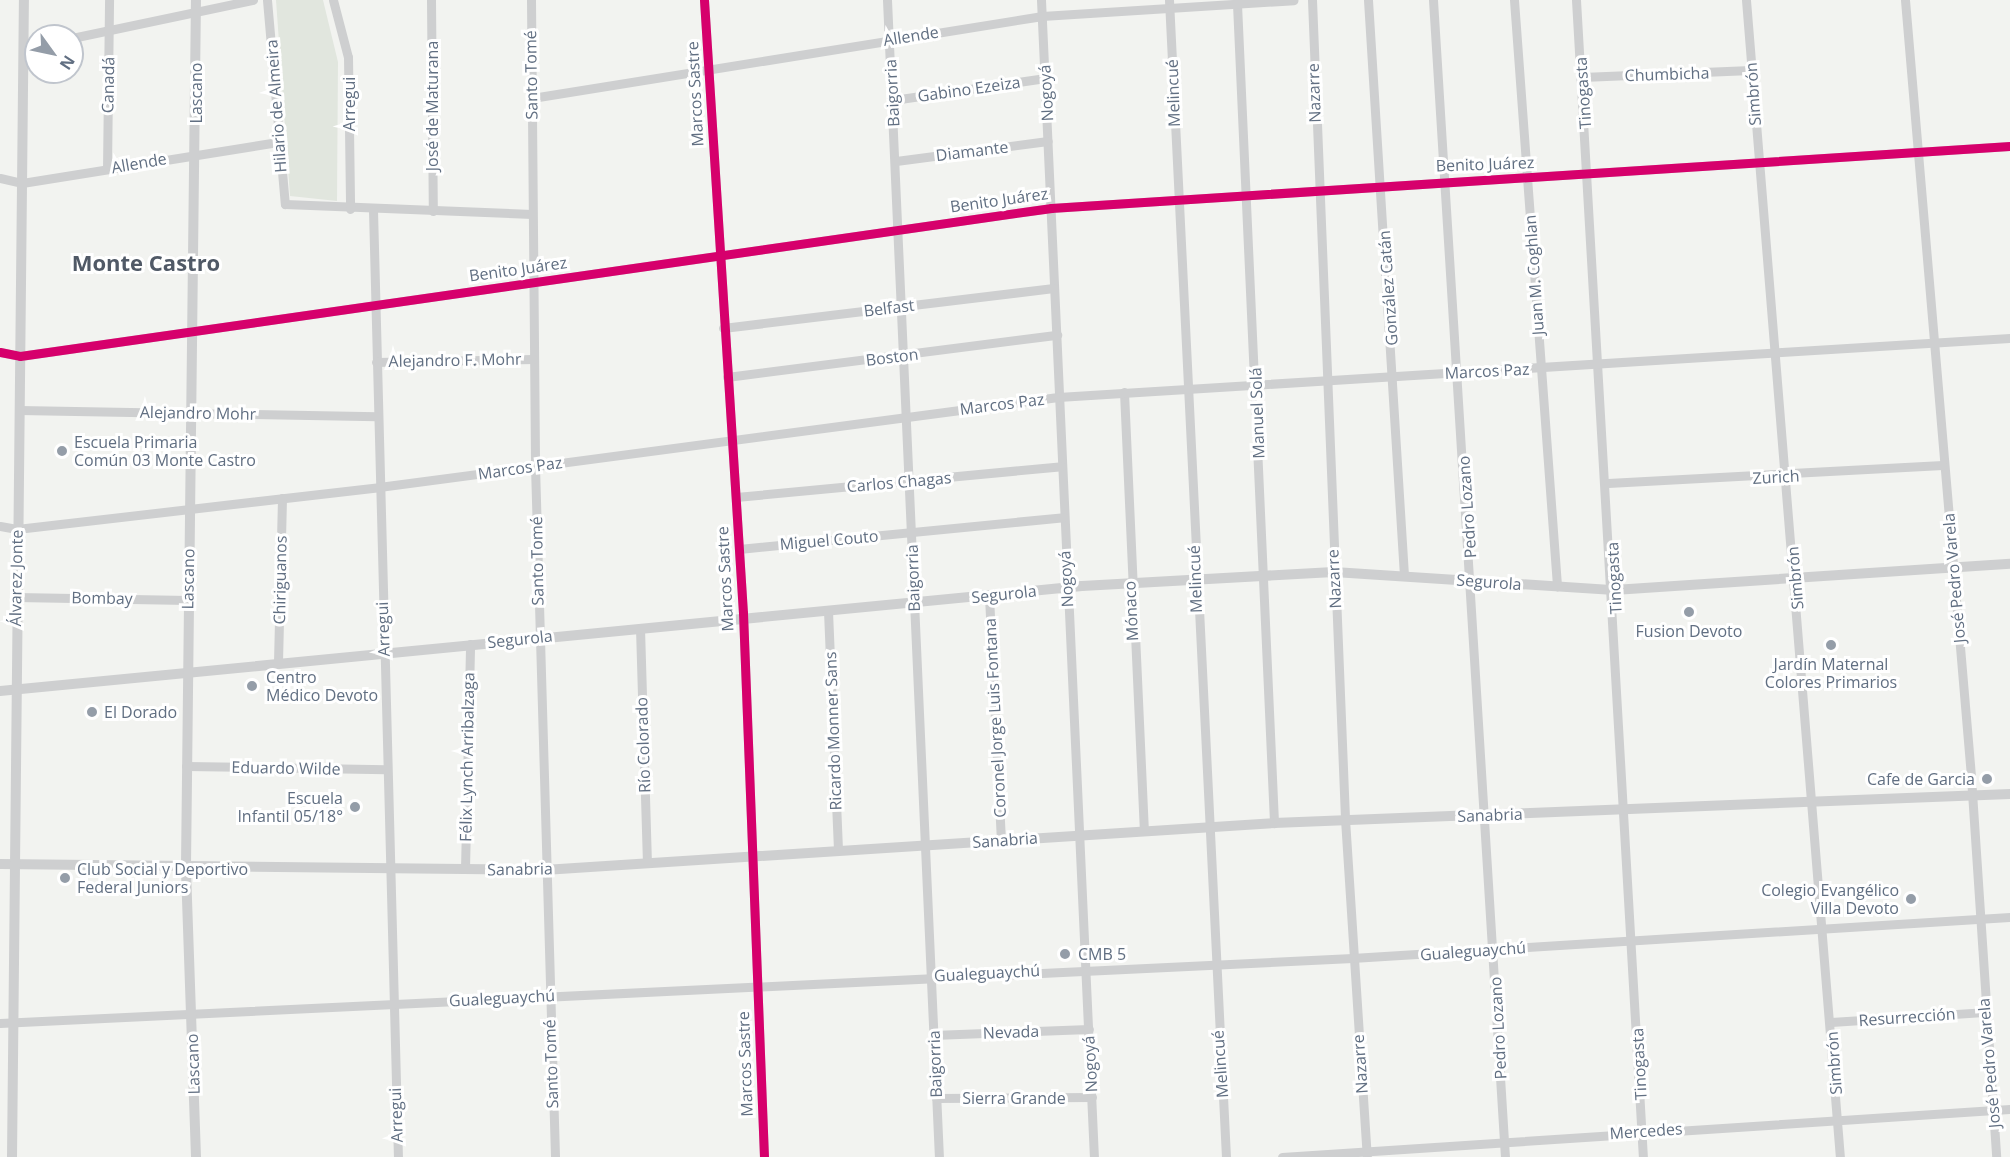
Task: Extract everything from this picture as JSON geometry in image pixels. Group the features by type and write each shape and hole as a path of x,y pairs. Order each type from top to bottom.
{"street":[{"name":"Álvarez Jonte","path":"12,1157 15,597 20,410 24,0"},
{"name":"Canadá","path":"107,169 109,0"},
{"name":"Lascano","path":"196,0 195,332 186,766 186,865 196,1157"},
{"path":"84,36 253,0"},
{"name":"Hilario de Almeira","path":"267,0 282,197 291,208 350,209"},
{"name":"Arregui","path":"333,0 349,68 350,209"},
{"name":"José de Maturana","path":"431,0 433,211"},
{"name":"Santo Tomé","path":"531,0 535,466 544,870 555,1157"},
{"name":"Marcos Sastre","path":"704,0 718,253 743,619 764,1157"},
{"name":"Baigorria","path":"887,0 901,229 911,532 939,1157"},
{"name":"Nogoyá","path":"1041,0 1077,836 1094,1157"},
{"name":"Allende","path":"532,98 1042,16 1170,3 1237,4 1293,0"},
{"name":"Nazarre","path":"1312,0 1317,188 1345,819 1352,958 1367,1154"},
{"name":"González Catán","path":"1368,0 1404,576"},
{"name":"Pedro Lozano","path":"1433,0 1487,815 1505,1157"},
{"name":"Juan M. Coghlan","path":"1514,0 1557,586"},
{"name":"Tinogasta","path":"1576,0 1608,483 1643,1157"},
{"name":"Simbrón","path":"1746,0 1774,354 1815,802 1840,1157"},
{"name":"José Pedro Varela","path":"1905,0 1915,154 1973,795 1984,1012 1996,1157"},
{"name":"Melincué","path":"1170,3 1176,198 1206,827 1226,1157"},
{"name":"Manuel Solá","path":"1237,4 1257,384 1274,823"},
{"name":"Chumbicha","path":"1582,77 1751,70"},
{"name":"Gabino Ezeiza","path":"893,100 1045,78"},
{"name":"Diamante","path":"896,161 1048,141"},
{"name":"Allende","path":"0,178 22,183 196,153 279,142"},
{"name":"Benito Juárez","path":"0,352 20,356 195,332 718,253 1051,208 1317,188 1759,165 2010,146"},
{"path":"350,209 532,214"},
{"name":"Arregui","path":"372,210 384,652 387,870 398,1157"},
{"name":"Belfast","path":"723,328 1054,288"},
{"name":"Boston","path":"727,377 1056,335"},
{"name":"Marcos Paz","path":"0,526 17,529 282,498 1059,397 2010,338"},
{"name":"Alejandro F. Mohr","path":"376,362 534,359"},
{"name":"Mónaco","path":"1124,392 1129,584 1144,830"},
{"name":"Alejandro Mohr","path":"20,410 376,416"},
{"name":"Zurich","path":"1608,483 1786,477 1943,465"},
{"name":"Carlos Chagas","path":"735,497 1062,466"},
{"name":"Chiriguanos","path":"278,663 282,498"},
{"name":"Miguel Couto","path":"739,549 1064,517"},
{"name":"Segurola","path":"0,691 1067,587 1334,572 1614,590 2010,564"},
{"name":"Coronel Jorge Luis Fontana","path":"988,596 1001,841"},
{"name":"Bombay","path":"15,597 188,600"},
{"name":"Ricardo Monner Sans","path":"828,611 838,850"},
{"name":"Río Colorado","path":"640,628 647,862"},
{"name":"Félix Lynch Arribalzaga","path":"465,869 470,644"},
{"name":"Eduardo Wilde","path":"186,766 386,769"},
{"name":"Sanabria","path":"0,864 13,862 387,870 544,870 1345,819 2010,794"},
{"name":"Gualeguaychú","path":"0,1023 12,1020 1084,968 1352,958 1825,926 2010,917"},
{"name":"Resurrección","path":"1831,1022 1984,1012"},
{"name":"Nevada","path":"933,1035 1089,1029"},
{"name":"Sierra Grande","path":"936,1098 1092,1097"},
{"name":"Mercedes","path":"1282,1157 1367,1154 1642,1131 2010,1109"}],"shaded area":[{"path":"276,0 323,0 338,62 337,201 290,196"}],"cycle path":[{"path":"704,0 743,613 764,1157"},
{"path":"0,352 20,356 1051,208 2010,146"}],"place":[{"name":"Escuela Primaria Común 03 Monte Castro","path":"62,451"},
{"name":"Fusion Devoto","path":"1689,612"},
{"name":"Jardín Maternal Colores Primarios","path":"1831,645"},
{"name":"Centro Médico Devoto","path":"252,686"},
{"name":"El Dorado","path":"92,712"},
{"name":"Cafe de Garcia","path":"1987,779"},
{"name":"Escuela Infantil 05/18°","path":"355,807"},
{"name":"Club Social y Deportivo Federal Juniors","path":"65,878"},
{"name":"Colegio Evangélico Villa Devoto","path":"1911,899"},
{"name":"CMB 5","path":"1065,954"}],"district":[{"name":"Monte Castro","path":"146,263"}]}
